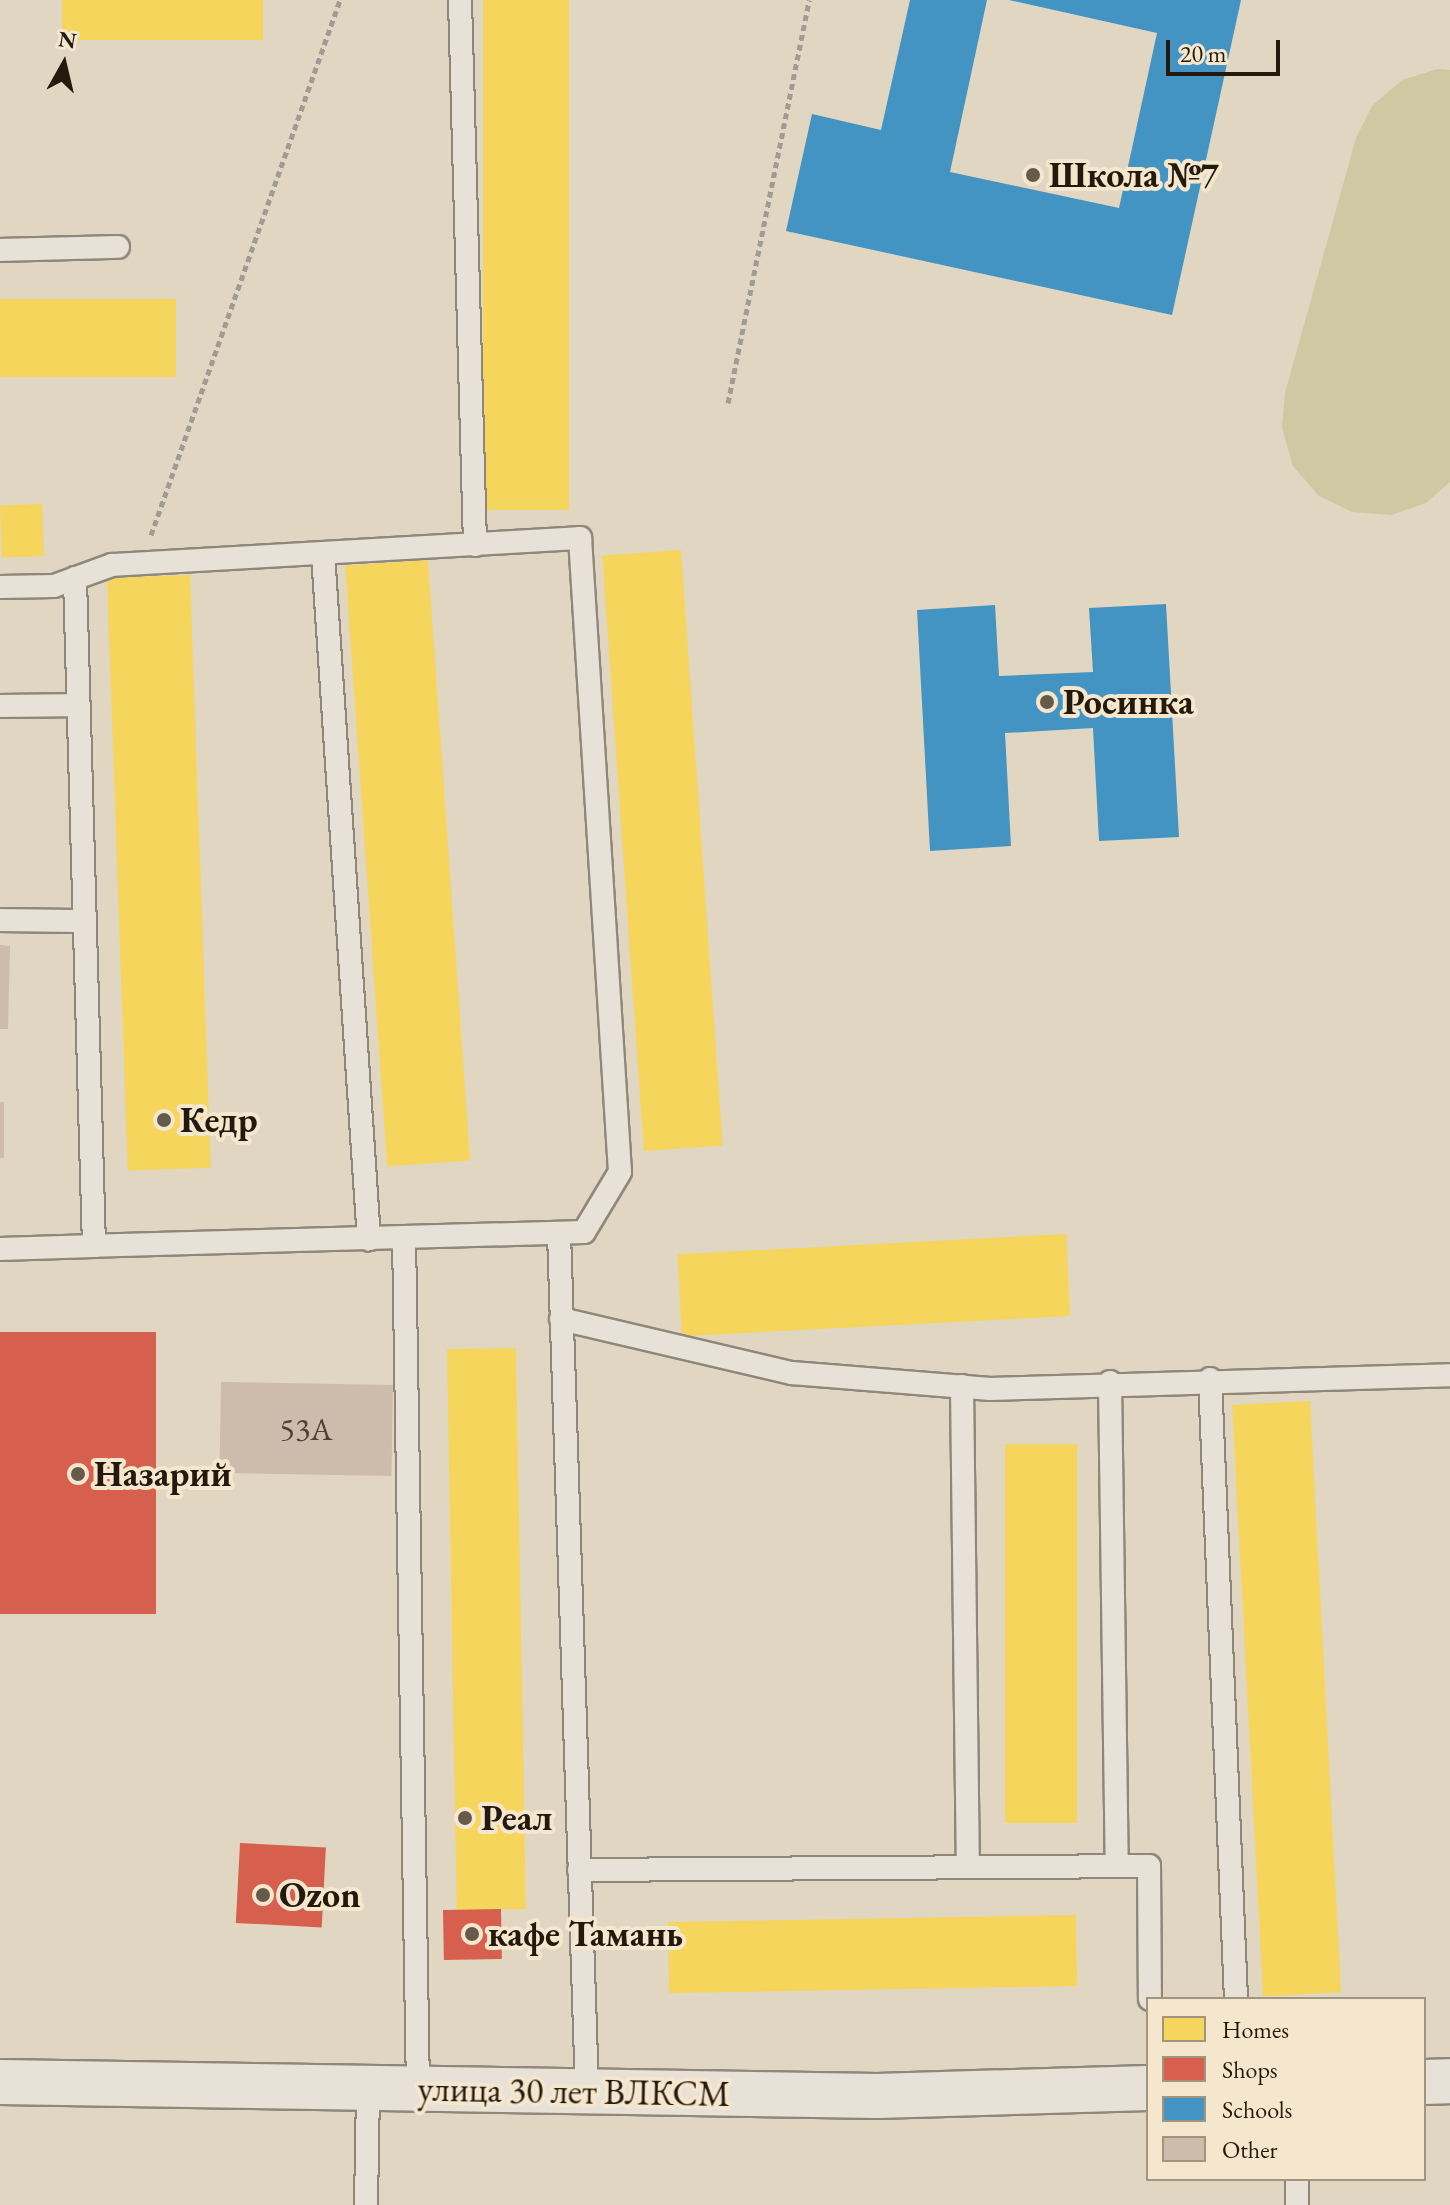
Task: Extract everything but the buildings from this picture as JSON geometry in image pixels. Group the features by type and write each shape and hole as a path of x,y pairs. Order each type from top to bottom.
{"street":[{"path":"1426,2082 1450,2081"},
{"name":"улица 30 лет ВЛКСМ","path":"0,2082 877,2096 1146,2088"}],"lane":[{"path":"460,0 475,545"},
{"path":"0,250 118,247"},
{"path":"0,587 54,586 112,565 580,538 620,1172 584,1232 0,1249"},
{"path":"323,554 369,1239"},
{"path":"75,578 94,1246"},
{"path":"0,706 78,705"},
{"path":"0,920 85,921"},
{"path":"559,1233 587,2091"},
{"path":"404,1237 418,2089"},
{"path":"561,1319 792,1373 962,1386 1450,1375"},
{"path":"1210,1379 1236,1997"},
{"path":"1110,1382 1117,1866"},
{"path":"962,1386 968,1867"},
{"path":"579,1870 1149,1866 1150,1997"},
{"path":"366,2205 368,2088"},
{"path":"1297,2181 1297,2205"}],"path":[{"path":"141,563 340,0"},
{"path":"728,403 809,0"}],"shaded area":[{"path":"1437,69 1450,70 1450,482 1426,503 1391,515 1352,512 1319,496 1293,466 1282,428 1285,393 1356,138 1372,106 1402,80"}],"place":[{"name":"Школа №7","path":"1033,175"},
{"name":"Росинка","path":"1047,702"},
{"name":"Кедр","path":"164,1120"},
{"name":"Назарий","path":"78,1474"},
{"name":"Реал","path":"465,1818"},
{"name":"Ozon","path":"263,1895"},
{"name":"кафе Тамань","path":"472,1934"}]}
